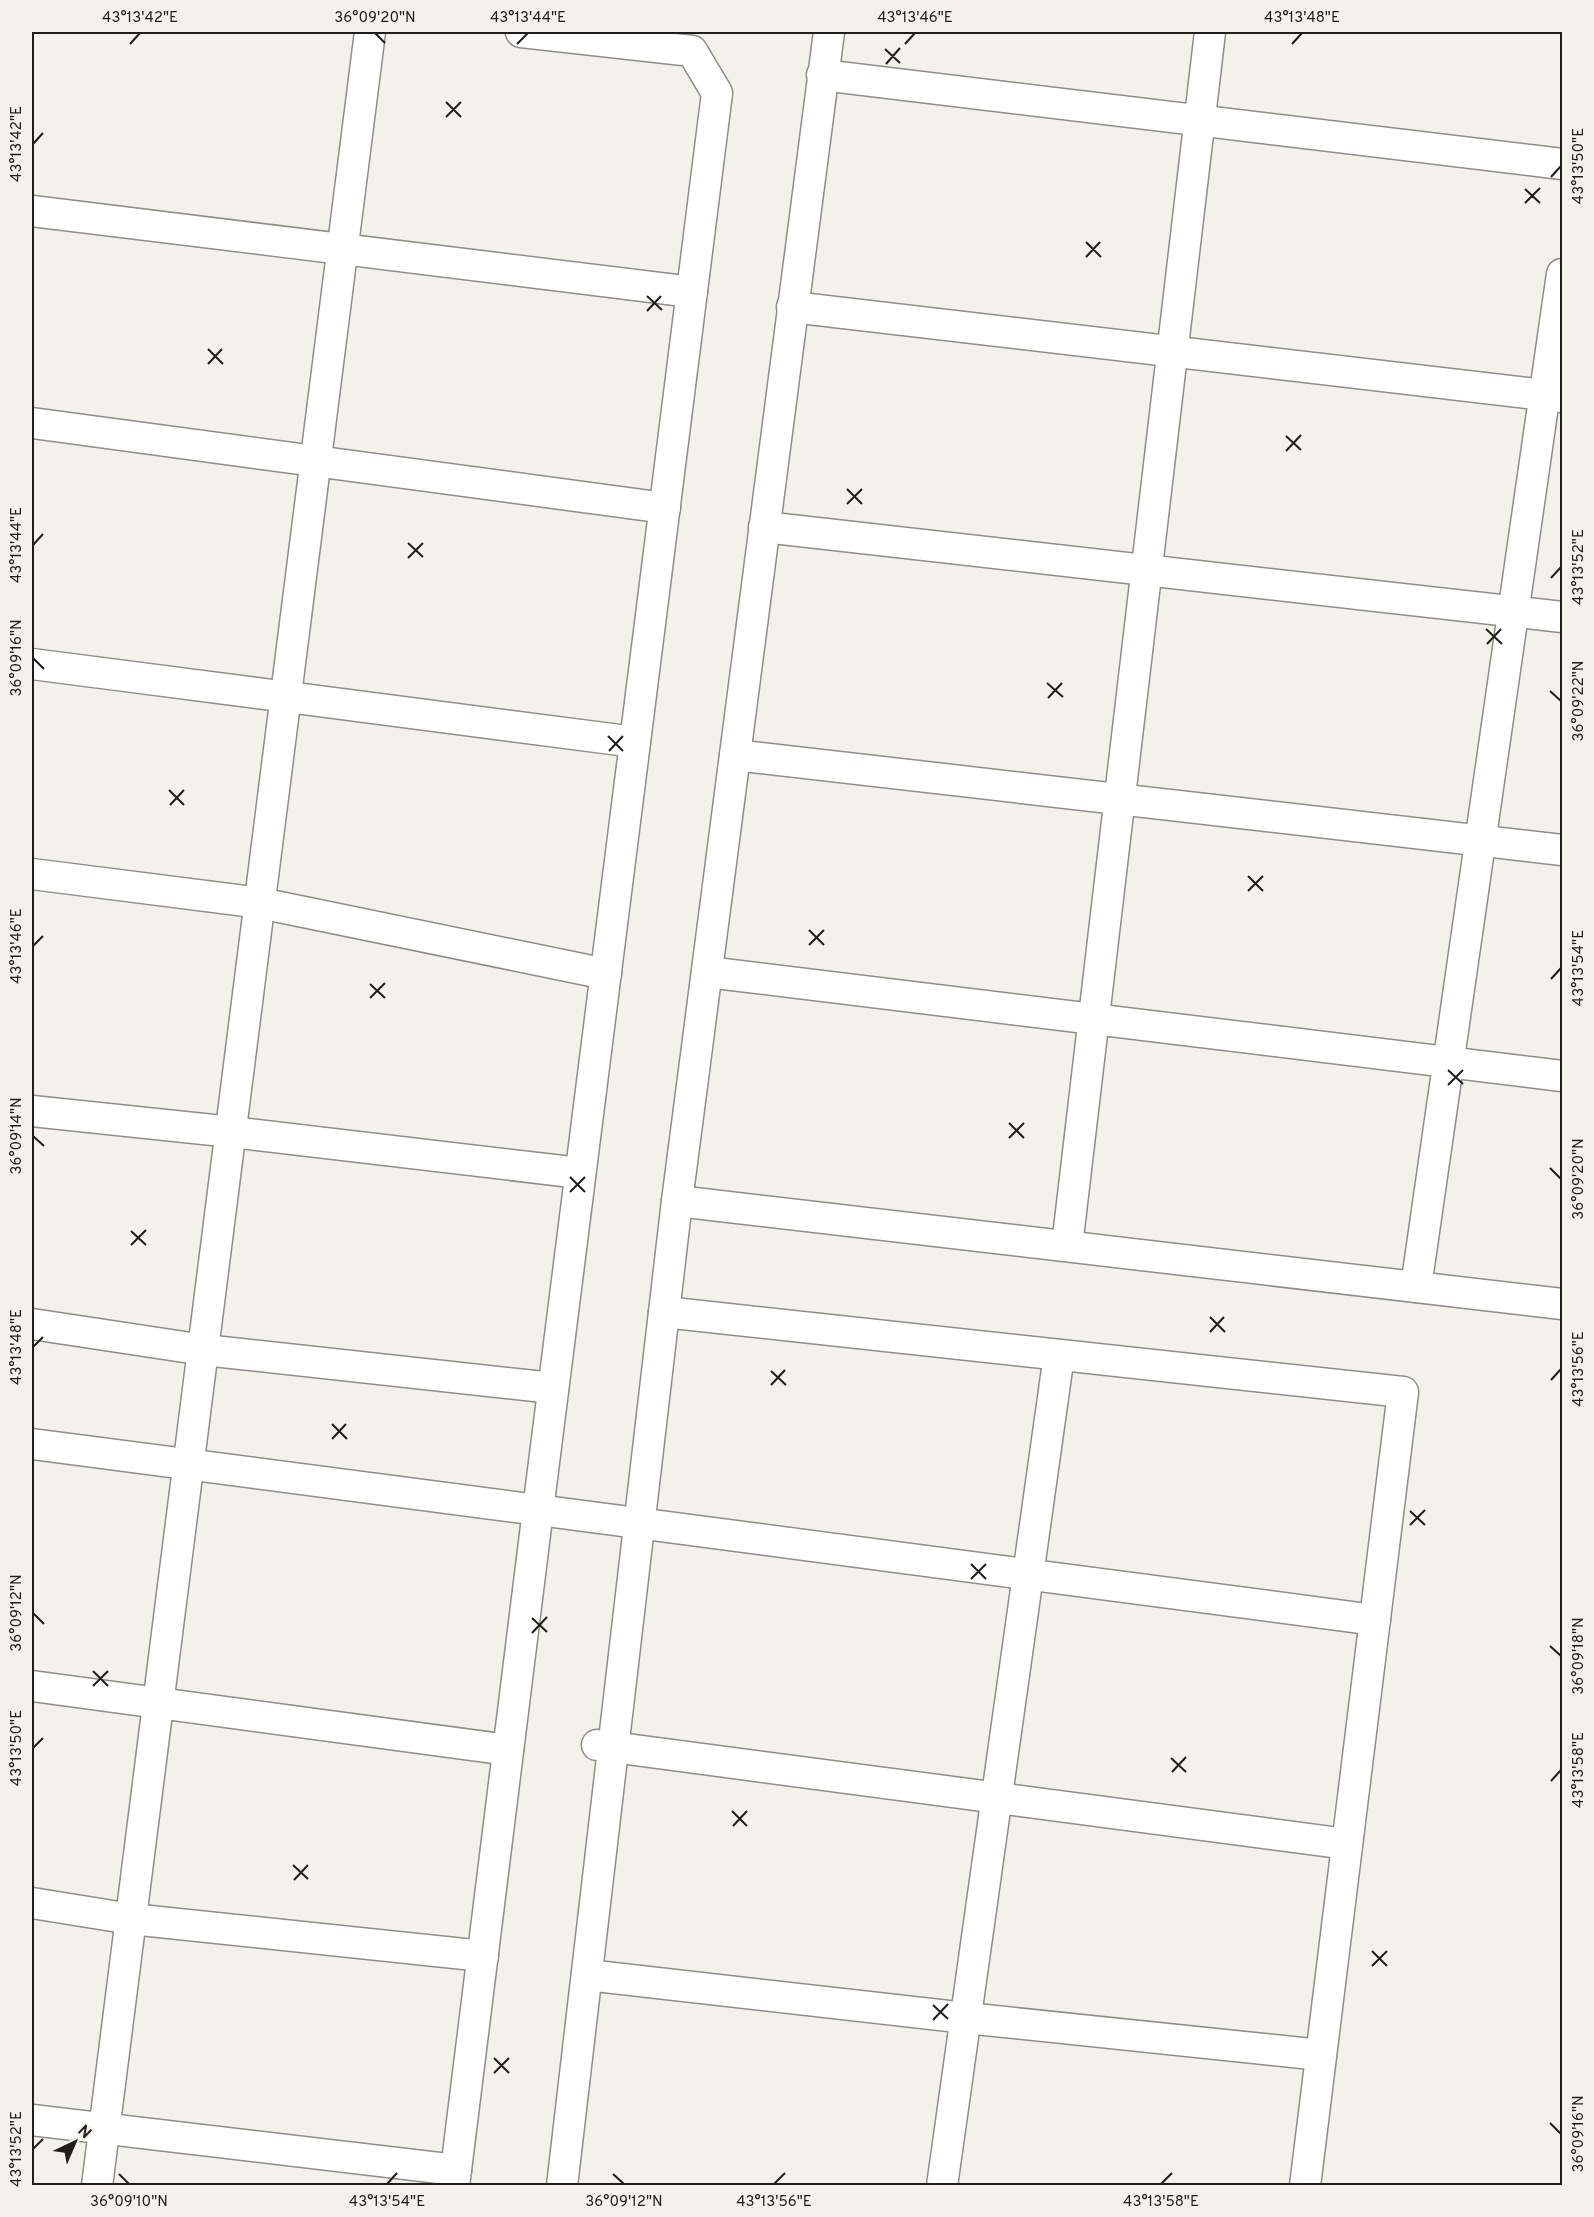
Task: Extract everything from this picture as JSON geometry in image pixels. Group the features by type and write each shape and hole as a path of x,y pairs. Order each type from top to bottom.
{"street":[{"path":"97,2186 370,32"},
{"path":"32,2120 105,2128 455,2178 717,93 693,51 521,32"},
{"path":"562,2186 586,1975 605,1746 639,1522 677,1201 828,32"},
{"path":"1066,1246 1210,32"},
{"path":"822,75 1563,164"},
{"path":"32,211 692,292"},
{"path":"1416,1287 1514,612 1554,396 1563,274"},
{"path":"792,307 1554,396"},
{"path":"32,423 664,508"},
{"path":"764,527 1563,617"},
{"path":"32,664 635,742"},
{"path":"735,755 1563,850"},
{"path":"32,874 260,903 606,975"},
{"path":"707,972 1563,1076"},
{"path":"32,1111 580,1173"},
{"path":"677,1201 1563,1304"},
{"path":"664,1312 1403,1392 1305,2186"},
{"path":"32,1324 204,1350 553,1388"},
{"path":"942,2186 1059,1355"},
{"path":"32,1444 1375,1620"},
{"path":"32,1686 508,1750"},
{"path":"605,1746 1347,1845"},
{"path":"32,1903 131,1919 483,1956"},
{"path":"586,1975 1321,2055"}]}
